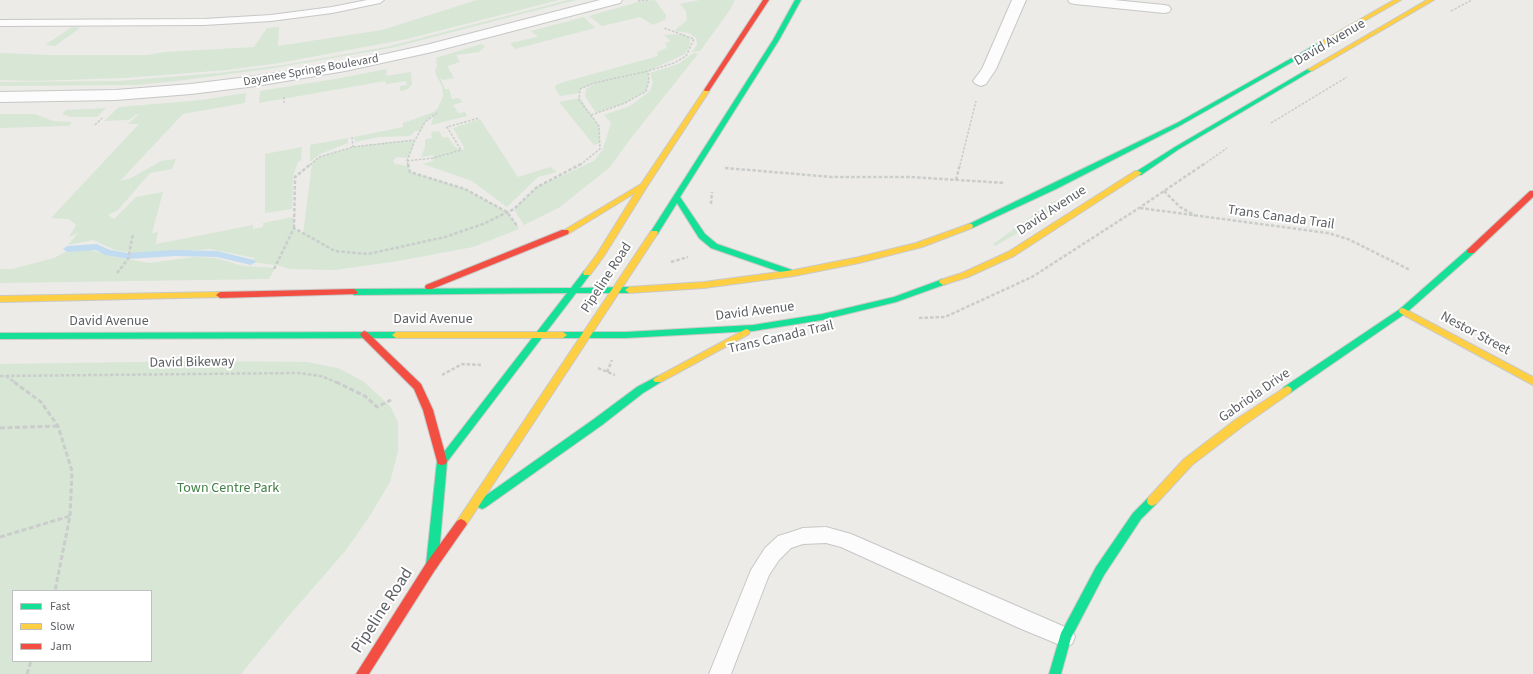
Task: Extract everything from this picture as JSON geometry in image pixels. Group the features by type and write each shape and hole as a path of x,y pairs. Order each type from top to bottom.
{"main road":[{"name":"Pipeline Road","path":"431,566 442,461 600,256 644,185 766,0"},
{"name":"Pipeline Road","path":"362,674 431,566 471,511 677,198 776,40 798,0"},
{"name":"David Avenue","path":"0,299 417,291 615,291 704,285 794,273 859,260 919,245 980,222 1179,124 1398,0"},
{"name":"David Avenue","path":"0,336 364,334 588,335 679,333 753,328 822,317 896,299 965,276 1005,257 1177,148 1431,0"},
{"path":"417,291 561,235 644,185"},
{"name":"Gabriola Drive","path":"1055,674 1065,637 1100,571 1137,516 1188,462 1239,423 1403,311 1533,193"},
{"path":"677,198 702,236 714,246 794,273"},
{"name":"Nestor Street","path":"1403,311 1533,381"},
{"path":"471,511 598,422 640,390 753,328"},
{"path":"364,334 418,387 428,410 442,461"}],"street":[{"name":"Dayanee Springs Boulevard","path":"0,97 116,95 191,90 345,67 427,49 616,0"},
{"path":"981,80 989,69 1019,0"},
{"path":"1075,0 1164,9"}],"lane":[{"path":"0,22 271,18 332,10 380,0"},
{"path":"720,674 761,570 772,554 785,542 803,536 826,535 844,540 1065,637"}],"path":[{"path":"1449,12 1472,0"},
{"path":"294,228 335,251 368,254 445,236 483,224 514,209 537,187 578,166 600,149 599,126 579,100 580,90 594,83 648,72 674,63 686,56 694,39 664,28"},
{"path":"591,115 625,103 646,91 649,80 648,72"},
{"path":"1270,123 1318,96 1350,75"},
{"path":"956,180 981,80"},
{"path":"437,113 425,122 415,140 407,161 410,172 465,189 507,212 519,228"},
{"path":"407,161 433,158 461,150 447,127 479,118"},
{"path":"352,137 353,147"},
{"path":"272,273 294,228 295,177 319,157 353,147 415,140"},
{"path":"1198,217 1180,207 1164,191 1229,147"},
{"path":"722,172 726,167 832,177 911,177 1005,183 998,186"},
{"path":"711,205 711,194 714,188"},
{"name":"Trans Canada Trail","path":"1164,191 1139,208 1328,233 1348,239 1434,283"},
{"path":"115,275 128,259 133,234"},
{"path":"664,262 672,262 690,256"},
{"path":"607,372 615,354"},
{"path":"439,376 462,364 475,365"},
{"path":"594,366 619,376"},
{"name":"David Bikeway","path":"0,376 298,373 321,376 350,388 365,396 377,407 395,398"},
{"path":"6,376 41,402 58,426 72,471 70,516 55,590"},
{"path":"0,428 58,426"},
{"path":"0,537 70,516"},
{"path":"27,674 31,662"}],"green space":[{"path":"477,0 559,0 407,39 279,63 227,70 124,78 33,81 0,80 0,53 49,55 148,55 165,52 254,47 267,28 279,27 278,46 382,30"},
{"path":"568,0 576,0 391,48 268,69 134,85 0,86 0,82 118,81 218,73 284,65 386,47"},
{"path":"655,0 666,15 666,19 653,25 640,17 602,26 589,16 638,2"},
{"path":"700,0 735,0 730,10 700,51 692,52 697,45 696,38 689,33 674,31 687,20 686,11 680,4"},
{"path":"584,17 595,28 515,49 510,43 538,37 531,31"},
{"path":"72,27 80,28 55,46 45,45"},
{"path":"683,34 690,38 690,45 685,54 648,71 649,80 646,91 625,103 596,113 585,96 586,89 598,82 580,89 580,93 560,96 555,88 556,85 564,82 658,56 657,52 667,48 665,43 671,41 664,35"},
{"path":"481,44 485,46 479,52 456,55 460,62 447,66 454,78 443,80 440,77 445,89 449,89 452,99 459,98 463,102 453,105 458,113 465,112 467,116 431,125 434,115 425,122 421,130 415,131 410,136 379,137 355,142 354,137 403,127 403,123 434,112 438,108 443,96 442,86 436,75 436,58"},
{"path":"694,53 698,54 631,138 610,167 560,207 524,225 514,209 537,187 594,161 603,149 611,123 604,115 630,106 650,91 653,82 650,73 678,64"},
{"path":"387,69 386,76 411,72 412,85 406,90 400,91 400,86 407,85 406,81 386,84 385,81 259,103 260,91"},
{"path":"246,93 245,103 183,114 120,181 131,178 161,161 176,159 172,169 150,173 118,210 108,215 114,219 136,197 163,192 152,233 158,232 156,244 253,225 253,229 263,227 263,223 294,217 294,228 303,234 312,163 319,157 353,147 415,140 408,158 397,157 393,161 395,164 408,166 410,172 465,189 507,212 519,229 473,247 398,261 335,270 290,269 276,265 251,262 255,258 210,249 145,255 115,250 93,240 68,245 78,233 69,237 76,225 69,219 51,218 139,124 128,124 138,115 137,114 129,120 104,121 119,107 202,100"},
{"path":"580,98 599,126 600,143 594,145 559,102"},
{"path":"106,108 97,117 71,117 62,114 66,110"},
{"path":"0,114 35,114 53,121 72,122 69,126 0,128"},
{"path":"480,119 518,177 550,167 557,172 538,177 507,207 472,181 423,164 433,161 433,155 421,157 425,147 425,139 432,138 431,132 439,131 443,138 448,137 455,147 461,150 465,149 453,128"},
{"path":"348,138 348,143 320,154 310,162 310,145"},
{"path":"302,147 301,160 298,162 293,177 292,209 265,213 265,154"},
{"path":"1073,194 1076,195 1016,234 995,246 993,244 1050,203"},
{"path":"91,250 115,257 149,263 195,257 216,258 243,266 275,268 269,279 0,283 0,269 12,269 54,258 65,252"},
{"name":"Town Centre Park","path":"208,361 307,362 338,368 363,381 390,406 398,422 398,451 390,482 371,514 346,550 286,619 241,674 0,674 0,364"}],"waterway":[{"path":"67,249 97,247 108,253 128,256 175,253 217,254 251,262"}],"traffic: fast":[{"path":"654,233 776,40 798,0"},
{"path":"969,226 1053,187 1179,124 1322,43"},
{"path":"1138,173 1177,148 1310,70"},
{"path":"677,198 702,236 714,246 789,272"},
{"path":"1287,390 1403,311 1471,251"},
{"path":"432,565 442,461 587,273"},
{"path":"563,335 626,335 753,328 822,317 896,299 943,282"},
{"path":"354,292 629,290"},
{"path":"0,336 396,335"},
{"path":"482,504 598,422 640,390 658,380"},
{"path":"1055,674 1065,637 1100,571 1137,516 1152,501"}],"traffic: slow":[{"path":"1322,43 1398,0"},
{"path":"1310,70 1431,0"},
{"path":"587,273 600,256 644,185 707,90"},
{"path":"943,282 965,275 1011,254 1138,173"},
{"path":"565,232 642,186"},
{"path":"629,290 704,285 794,273 859,260 919,245 969,226"},
{"path":"461,524 654,233"},
{"path":"0,299 220,295"},
{"path":"1403,311 1533,381"},
{"path":"658,380 746,332"},
{"path":"396,335 563,335"},
{"path":"1152,501 1188,462 1239,423 1287,390"}],"traffic: jam":[{"path":"707,90 766,0"},
{"path":"1471,251 1533,193"},
{"path":"429,287 565,232"},
{"path":"220,295 354,292"},
{"path":"364,334 418,387 428,410 442,461"},
{"path":"362,674 431,566 461,524"}]}
